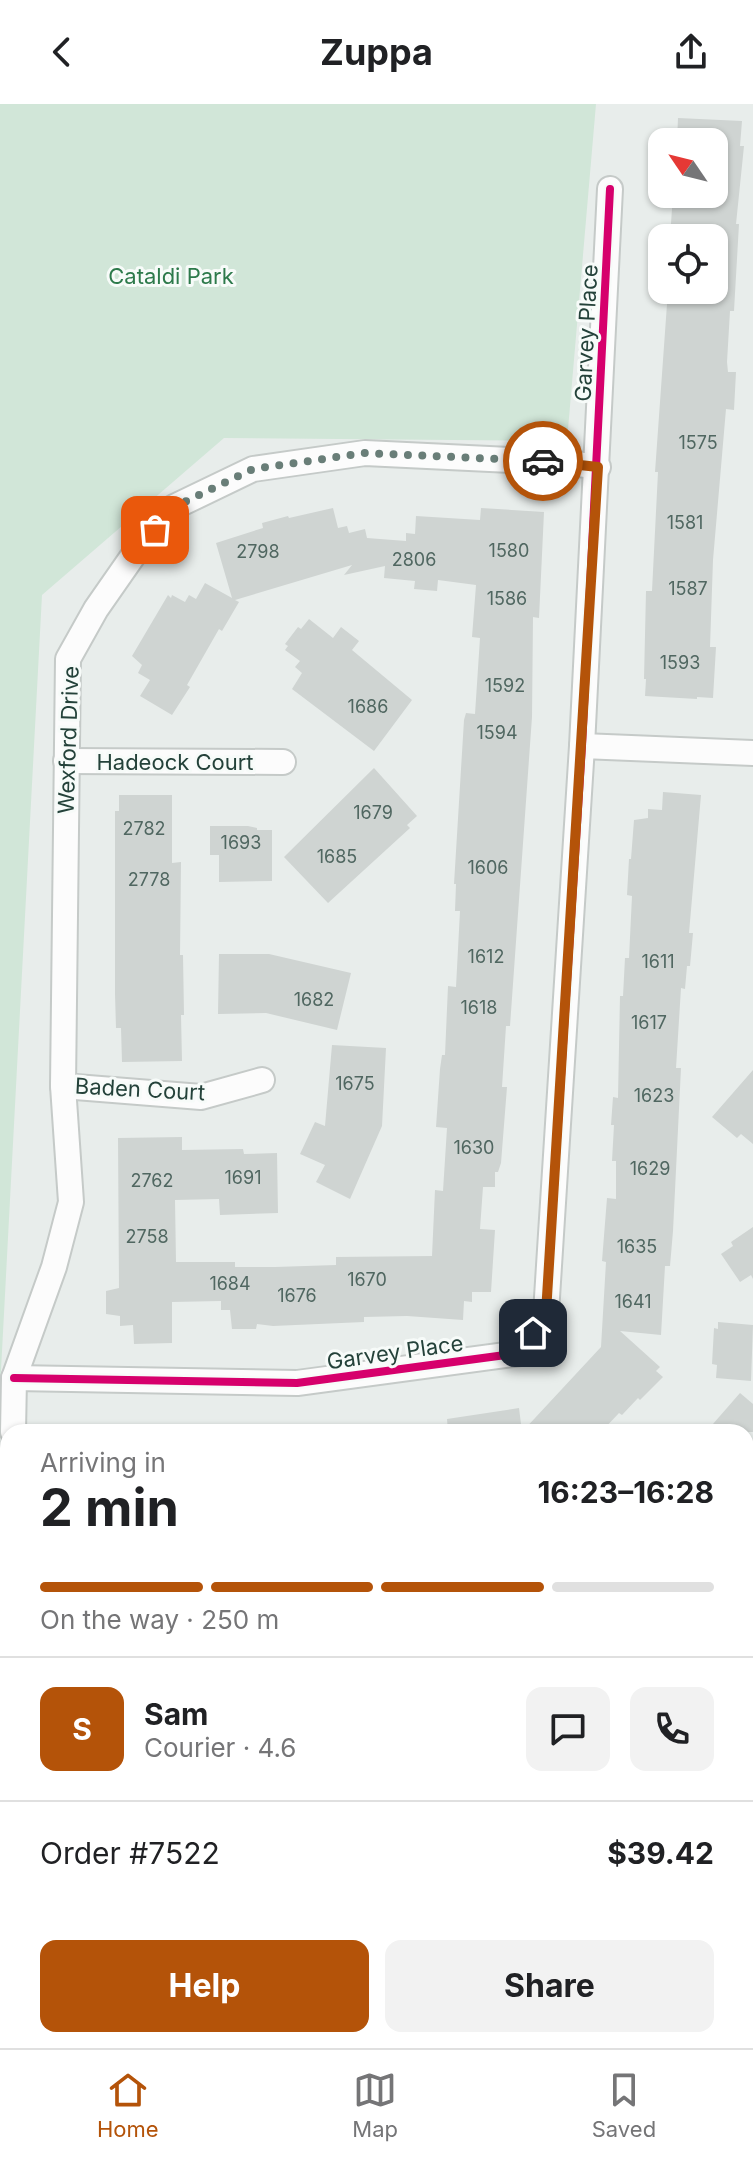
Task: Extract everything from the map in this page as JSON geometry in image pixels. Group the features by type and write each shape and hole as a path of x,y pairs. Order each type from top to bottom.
{"street":[{"name":"Garvey Place","path":"14,1378 297,1383 520,1353 546,1313 598,467 610,189"},
{"name":"Wexford Drive","path":"13,1424 14,1378 54,1267 71,1202 63,1086 68,659 104,598 135,553 174,507 253,469 365,453 598,467"},
{"path":"582,746 753,753"},
{"name":"Hadeock Court","path":"66,761 283,762"},
{"name":"Baden Court","path":"63,1086 201,1097 262,1080"}],"green space":[{"name":"Cataldi Park","path":"0,104 596,104 567,441 224,438 42,595 0,1389"}],"building":[{"path":"678,118 742,121 740,146 744,146 736,224 739,224 734,311 730,311 727,362 728,372 736,372 734,410 726,409 713,560 710,647 716,647 713,698 697,699 645,696 644,679 646,591 652,591 658,472 655,472 667,304 728,304 728,224 671,224 672,208 728,208 728,128 678,128"},
{"path":"333,508 338,528 347,526 349,533 365,529 367,538 406,541 406,533 415,534 416,516 480,520 481,508 544,512 539,618 533,617 532,717 510,1026 506,1026 502,1087 507,1087 501,1163 498,1172 495,1172 495,1187 483,1187 480,1229 495,1230 491,1292 472,1292 472,1302 464,1301 463,1320 364,1317 364,1322 257,1324 256,1329 232,1329 230,1310 221,1310 221,1301 172,1302 172,1343 134,1344 133,1325 120,1326 120,1316 106,1314 106,1291 119,1288 118,1138 182,1137 182,1150 243,1149 244,1154 277,1153 278,1213 220,1215 219,1199 175,1200 176,1262 235,1262 235,1267 275,1267 336,1265 336,1257 432,1256 435,1190 443,1191 447,1128 436,1127 440,1069 442,1055 445,1055 448,986 456,987 460,911 455,911 454,884 464,720 466,713 475,714 480,638 472,637 476,585 438,580 437,591 414,589 415,581 384,578 385,566 344,575 352,565 235,600 239,602 222,631 219,629 172,715 140,696 150,680 138,673 142,665 132,656 168,595 185,602 189,595 196,599 205,583 232,598 216,543 263,528 262,523"},
{"path":"309,619 333,638 341,627 359,641 352,650 412,700 374,751 292,689 302,673 295,667 300,661 285,650 288,646 285,644"},
{"path":"374,768 417,816 407,825 410,828 328,903 284,857"},
{"path":"663,792 701,795 689,933 693,933 690,966 687,966 685,989 681,988 676,1068 681,1068 673,1231 670,1266 665,1266 661,1335 620,1331 660,1367 656,1371 663,1377 609,1424 529,1424 601,1347 606,1262 602,1261 607,1198 616,1199 616,1161 612,1161 614,1125 611,1125 613,1097 618,1098 620,996 623,996 625,958 629,958 632,896 627,895 629,859 634,820 648,818 648,809 662,810"},
{"path":"119,795 172,795 172,863 181,862 182,1061 122,1062 121,1028 116,1028 115,994 115,811 119,811"},
{"path":"210,826 248,826 257,830 272,830 272,881 219,882 219,855 210,855"},
{"path":"219,954 269,954 351,973 337,1030 266,1013 218,1014"},
{"path":"332,1045 386,1048 382,1126 350,1199 316,1182 325,1165 300,1154 315,1122 325,1126"},
{"path":"753,1070 753,1144 741,1134 737,1138 712,1117"},
{"path":"753,1227 753,1279 751,1275 740,1282 721,1254 733,1246 731,1242"},
{"path":"718,1322 753,1325 751,1381 716,1378 717,1365 712,1364 714,1328 718,1329"},
{"path":"740,1393 753,1404 753,1424 713,1424"},
{"path":"519,1408 521,1424 447,1424 447,1419"}],"cycle path":[{"path":"14,1378 297,1383 520,1353 546,1313 582,746 610,189"}],"way so far":[{"path":"155,530 174,507 253,469 365,453 543,461"}],"route":[{"path":"533,1333 546,1313 598,467 543,461"}]}
